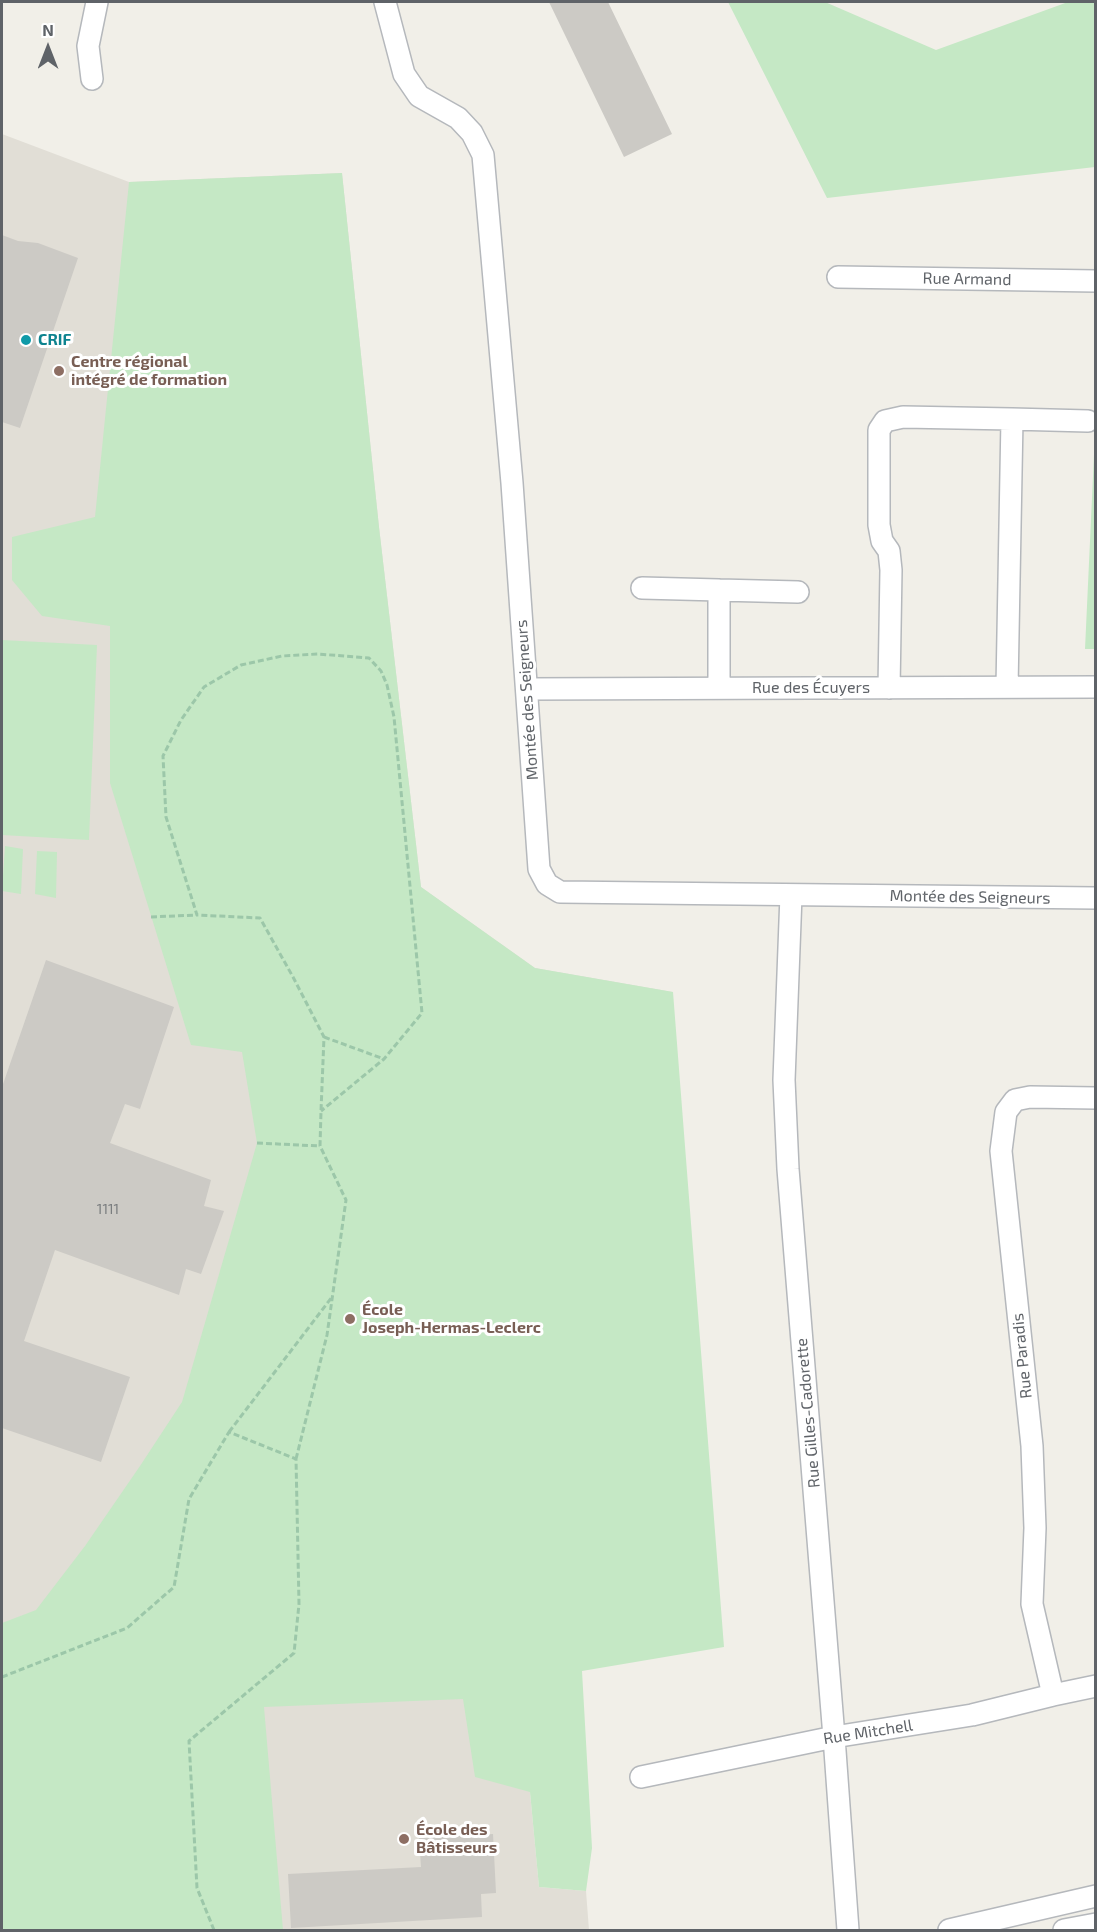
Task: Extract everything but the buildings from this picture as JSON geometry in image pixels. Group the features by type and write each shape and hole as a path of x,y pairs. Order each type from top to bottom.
{"street":[{"path":"92,79 88,46 97,2"},
{"name":"Montée des Seigneurs","path":"385,2 404,74 419,96 458,118 472,133 483,155 512,483 539,870 547,884 560,892 1095,898"},
{"name":"Rue Armand","path":"838,277 1095,281"},
{"path":"889,688 891,570 889,551 882,541 879,525 879,430 885,421 903,417 1089,421"},
{"path":"1007,687 1012,419"},
{"path":"642,588 798,592"},
{"path":"719,590 719,688"},
{"name":"Rue des Écuyers","path":"527,689 1095,687"},
{"name":"Rue Gilles-Cadorette","path":"790,895 784,1080 788,1169 848,1930"},
{"name":"Rue Paradis","path":"1053,1695 1032,1604 1035,1528 1032,1446 1001,1151 1006,1112 1015,1100 1030,1097 1095,1098"},
{"name":"Rue Mitchell","path":"640,1777 834,1737 972,1715 1095,1686"},
{"path":"949,1930 1095,1896"},
{"path":"1064,1930 1095,1924"}],"path":[{"path":"197,915 166,817 163,756 180,720 204,687 241,665 282,656 318,654 369,658 381,671 394,717 422,1013 384,1059 321,1111"},
{"path":"152,917 197,915 260,918 324,1037 320,1146 346,1200 327,1335 296,1460 299,1604 294,1653 189,1741 197,1888 214,1930"},
{"path":"324,1037 384,1059"},
{"path":"257,1143 320,1146"},
{"path":"2,1677 127,1628 174,1587 189,1499 229,1432 332,1296"},
{"path":"229,1432 296,1460"}],"shaded area":[{"name":"École Joseph-Hermas-Leclerc","path":"2,134 129,182 342,173 379,527 421,887 535,968 673,992 581,1667 530,1792 539,1887 586,1891 589,1930 2,1930"}],"green space":[{"path":"728,2 825,2 936,50 1068,2 1095,2 1095,167 827,198"},
{"name":"École Joseph-Hermas-Leclerc","path":"342,173 379,527 421,887 535,968 673,992 724,1647 582,1671 592,1848 586,1891 539,1887 530,1792 475,1777 463,1699 264,1707 283,1930 2,1930 2,1623 36,1610 85,1546 182,1402 257,1143 242,1052 191,1045 110,783 110,626 42,616 12,580 12,537 95,517 129,182"},
{"path":"1095,433 1095,649 1085,649"},
{"path":"2,640 97,645 89,840 2,835"},
{"path":"5,846 23,849 21,894 2,891"},
{"path":"37,851 57,852 56,898 35,894"}],"place":[{"name":"CRIF","path":"26,340"},
{"name":"Centre régional intégré de formation","path":"59,371"},
{"name":"École Joseph-Hermas-Leclerc","path":"350,1319"},
{"name":"École des Bâtisseurs","path":"404,1839"}]}
